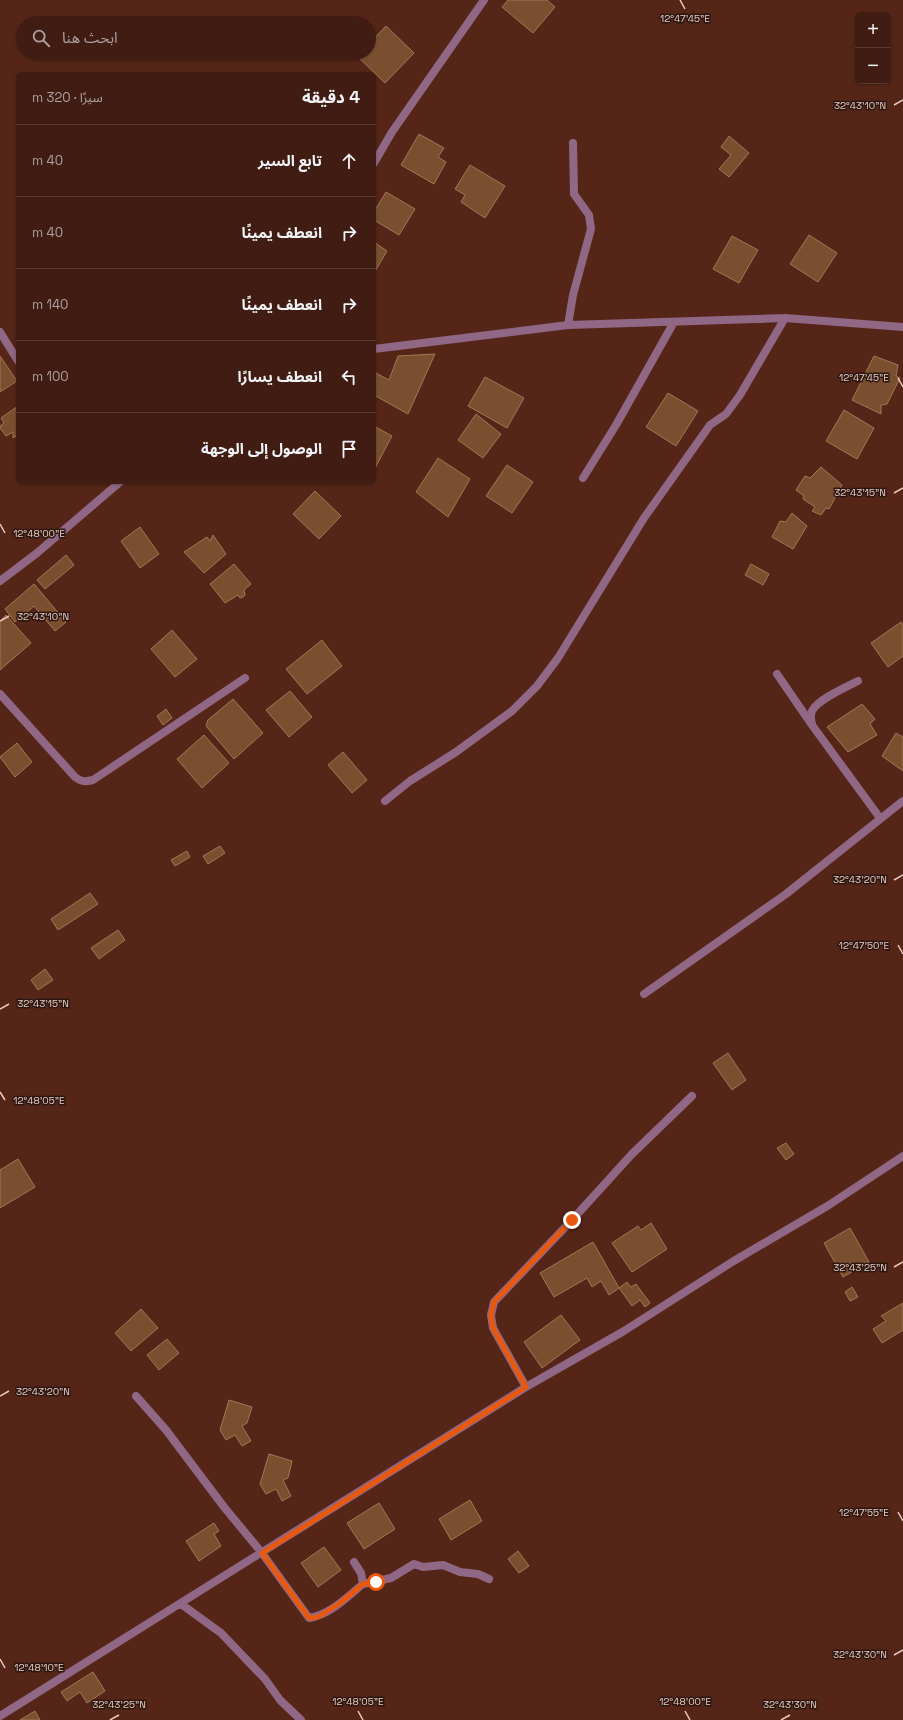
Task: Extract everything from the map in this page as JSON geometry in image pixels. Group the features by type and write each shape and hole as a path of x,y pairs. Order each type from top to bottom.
{"street":[{"path":"376,160 392,132 484,0"},
{"path":"568,325 573,295 591,225 589,215 574,194 573,143"},
{"path":"376,349 568,325 785,318 903,327"},
{"path":"385,801 410,781 456,752 512,711 537,686 558,658 644,518 710,425 726,414 740,395 785,318"},
{"path":"583,478 616,425 674,322"},
{"path":"0,332 16,358"},
{"path":"0,581 38,553 118,484"},
{"path":"777,674 812,725 880,818"},
{"path":"0,694 75,777 81,781 87,782 93,780 245,678"},
{"path":"812,725 810,716 812,710 816,706 858,681"},
{"path":"644,994 786,894 903,801"},
{"path":"526,1387 493,1328 491,1315 494,1302 632,1154 692,1096"},
{"path":"0,1716 526,1387 624,1331 732,1262 829,1205 903,1156"},
{"path":"136,1396 166,1430 224,1507 262,1553 309,1618 318,1617 324,1614 363,1584 391,1578 414,1564 423,1567 443,1565 460,1572 478,1574 489,1579"},
{"path":"354,1562 361,1573 363,1584"},
{"path":"181,1604 221,1633 265,1679 280,1700 301,1720"}],"building":[{"path":"508,0 547,0 555,7 533,33 502,7"},
{"path":"386,26 414,53 385,83 376,74 376,72 374,72 361,60 376,60 376,37"},
{"path":"419,134 444,148 438,157 446,162 434,184 401,165"},
{"path":"729,136 749,153 729,177 719,169 731,155 721,147"},
{"path":"470,165 505,186 485,218 461,202 465,195 455,189"},
{"path":"386,192 415,209 399,235 376,221 376,209"},
{"path":"809,235 837,253 818,282 790,264"},
{"path":"732,236 758,250 739,283 713,269"},
{"path":"376,243 387,251 376,270"},
{"path":"435,354 408,414 376,396 376,373 389,380 398,356"},
{"path":"0,356 16,382 0,392"},
{"path":"874,356 898,365 896,376 900,378 887,404 881,405 881,414 852,400"},
{"path":"485,377 524,398 507,428 468,406"},
{"path":"668,393 698,411 676,446 646,427"},
{"path":"16,407 16,436 13,438 13,432 6,436 0,428 0,426 4,423 1,418"},
{"path":"844,410 874,428 857,459 826,441"},
{"path":"476,414 501,434 483,458 458,440"},
{"path":"376,427 392,436 376,466"},
{"path":"438,458 470,479 448,517 416,492"},
{"path":"507,465 533,482 512,513 486,496"},
{"path":"821,467 842,485 829,509 826,508 821,515 812,511 815,507 803,499 804,496 796,490 805,476 810,478"},
{"path":"315,491 341,516 319,539 293,514"},
{"path":"792,513 807,526 793,549 772,537 780,521 786,522"},
{"path":"140,527 159,554 140,568 121,541"},
{"path":"213,535 226,554 204,573 184,552 207,537 210,541"},
{"path":"66,555 74,565 45,589 37,580"},
{"path":"234,564 251,584 244,590 245,595 243,597 240,598 238,595 225,603 210,584"},
{"path":"751,564 769,574 763,585 745,575"},
{"path":"34,584 66,622 55,631 34,606 15,622 5,609"},
{"path":"6,615 31,643 0,670 0,621"},
{"path":"901,622 903,625 903,656 888,667 871,643"},
{"path":"172,630 197,659 175,677 151,649"},
{"path":"322,640 342,666 307,694 286,669"},
{"path":"290,691 312,717 289,737 266,710"},
{"path":"233,699 263,733 234,759 206,726 208,720"},
{"path":"862,704 875,719 870,724 877,735 848,752 827,727"},
{"path":"166,709 172,718 163,725 157,716"},
{"path":"896,733 903,737 903,771 882,756"},
{"path":"204,735 229,763 202,788 177,759"},
{"path":"17,743 32,762 15,777 0,757"},
{"path":"343,752 367,780 352,793 328,765"},
{"path":"220,846 225,853 208,864 203,856"},
{"path":"187,851 190,857 175,866 171,860"},
{"path":"90,893 98,904 58,930 51,919"},
{"path":"118,930 125,940 99,959 91,948"},
{"path":"45,969 53,980 38,990 31,980"},
{"path":"728,1053 746,1080 732,1090 713,1063"},
{"path":"786,1143 794,1154 786,1160 777,1148"},
{"path":"18,1159 35,1187 0,1208 0,1170"},
{"path":"651,1223 667,1249 632,1272 612,1243 638,1226 641,1230"},
{"path":"850,1228 869,1262 843,1277 824,1243"},
{"path":"593,1242 619,1288 609,1295 601,1281 592,1287 587,1278 554,1297 540,1273"},
{"path":"627,1282 631,1287 636,1284 650,1303 645,1307 640,1300 632,1306 619,1288"},
{"path":"852,1287 858,1297 850,1301 845,1292"},
{"path":"903,1303 903,1330 882,1343 873,1329 886,1321 881,1316"},
{"path":"141,1309 158,1328 131,1351 115,1333"},
{"path":"561,1315 580,1340 542,1368 524,1342"},
{"path":"167,1339 179,1353 159,1370 147,1355"},
{"path":"229,1400 252,1407 247,1423 242,1426 251,1441 242,1446 235,1435 226,1440 220,1430"},
{"path":"269,1454 292,1461 288,1478 283,1480 291,1496 282,1501 276,1489 266,1494 260,1484"},
{"path":"470,1500 482,1521 451,1540 439,1519"},
{"path":"379,1503 395,1529 364,1549 347,1523"},
{"path":"214,1523 219,1531 214,1534 221,1546 199,1561 186,1541"},
{"path":"324,1547 341,1570 318,1587 301,1563"},
{"path":"518,1551 529,1566 519,1573 508,1559"},
{"path":"93,1672 105,1691 87,1703 80,1692 67,1701 61,1692"},
{"path":"35,1711 40,1720 20,1720"}],"route":[{"path":"376,1582 363,1584 340,1603 318,1617 309,1618 262,1553 526,1387 493,1328 491,1315 494,1302 572,1220"}]}
